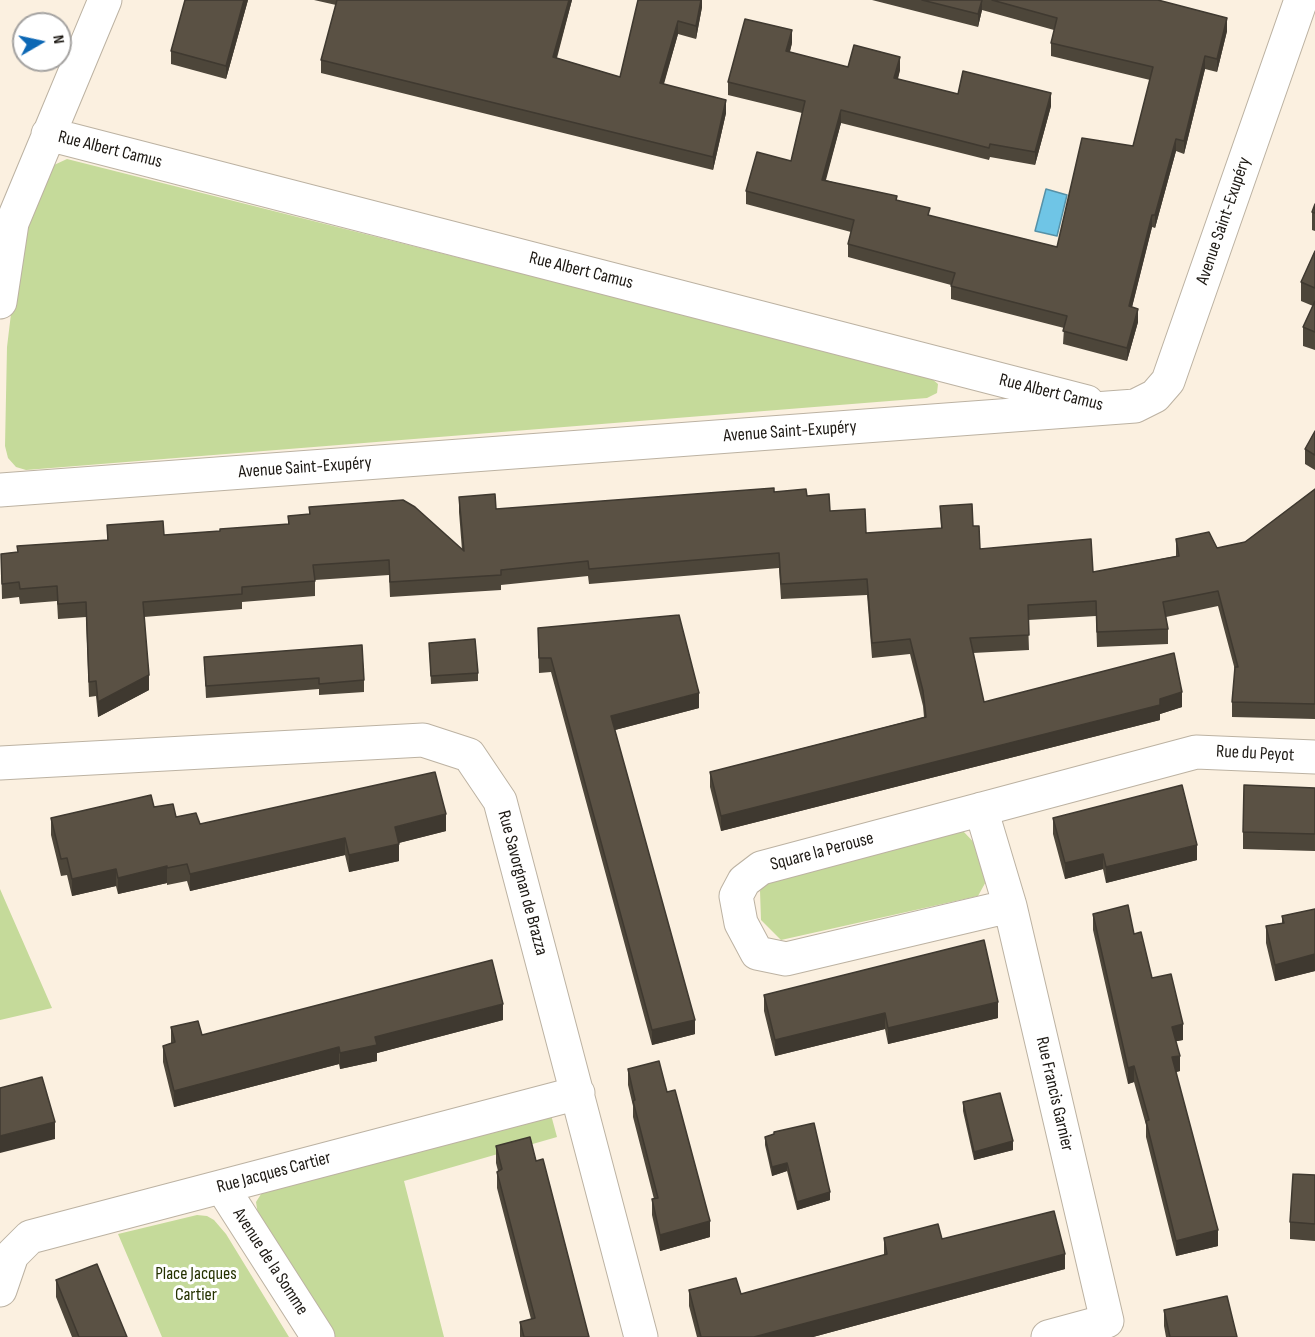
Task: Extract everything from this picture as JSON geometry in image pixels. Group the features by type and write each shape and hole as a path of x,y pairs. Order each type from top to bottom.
{"street":[{"path":"0,302 12,223 105,0"},
{"name":"Avenue Saint-Exupéry","path":"0,490 1135,406 1155,396 1168,381 1301,0"},
{"name":"Rue Albert Camus","path":"48,134 1113,409"},
{"name":"Rue Savorgnan de Brazza","path":"0,763 423,740 469,755 500,801 641,1337"},
{"name":"Rue du Peyot","path":"1196,752 1315,757"},
{"name":"Square la Perouse","path":"1010,906 786,959 757,953 741,923 736,896 744,881 761,868 1196,752"},
{"name":"Rue Francis Garnier","path":"981,809 1010,906 1109,1329 1048,1337"},
{"name":"Rue Jacques Cartier","path":"0,1290 12,1255 30,1237 578,1093"},
{"name":"Avenue de la Somme","path":"222,1187 318,1337"}],"green space":[{"path":"67,159 913,372 931,378 938,384 937,393 927,398 26,470 16,467 8,458 5,446 7,347 14,289 28,228 54,165"},
{"path":"963,831 982,851 989,876 978,896 781,940 761,920 760,891 771,872"},
{"path":"0,889 52,1008 0,1020"},
{"path":"550,1111 557,1137 404,1181 444,1337 334,1337 258,1215 256,1202 263,1191"},
{"name":"Place Jacques Cartier","path":"197,1215 207,1216 214,1220 226,1234 289,1337 162,1337 118,1234"}],"water":[{"path":"1046,189 1067,195 1057,236 1035,231"}],"building":[{"path":"185,0 244,0 226,66 171,51"},
{"path":"337,0 569,0 553,57 620,77 638,0 701,0 696,26 678,21 660,83 726,100 713,157 321,60"},
{"path":"922,0 982,0 978,14"},
{"path":"992,0 1158,0 1227,18 1217,59 1205,56 1184,141 1176,139 1155,215 1152,215 1129,306 1138,309 1127,348 1063,331 1067,316 951,286 955,273 848,244 854,220 746,191 757,152 791,161 805,101 728,82 745,19 792,30 786,51 848,67 854,45 900,57 894,78 958,94 963,71 1051,93 1035,152 990,144 989,148 841,110 822,180 897,196 896,200 930,208 928,215 1057,247 1082,138 1133,146 1153,67 1051,43 1057,18"},
{"path":"1315,251 1315,288 1301,282"},
{"path":"1315,301 1315,332 1303,327"},
{"path":"1315,431 1315,455 1305,449"},
{"path":"774,488 774,492 806,489 807,496 829,494 830,511 865,509 866,533 942,528 940,506 972,504 973,526 979,526 980,549 1091,539 1093,572 1179,556 1176,539 1209,532 1217,548 1245,542 1315,489 1315,704 1232,702 1235,667 1238,667 1218,591 1163,602 1168,629 1097,632 1096,601 1028,605 1029,635 970,638 984,702 1174,653 1182,692 1160,699 1160,705 721,816 710,772 926,717 923,691 910,639 872,643 867,579 781,584 779,553 589,569 588,561 501,570 501,575 390,582 389,560 313,565 315,581 242,587 242,594 143,602 149,675 98,702 96,681 89,682 86,602 58,604 57,586 20,589 19,582 2,584 1,554 18,552 17,546 108,540 107,525 163,521 164,535 220,531 220,529 289,524 288,516 310,514 309,507 403,500 415,507 464,551 459,497 495,494 496,509"},
{"path":"679,615 699,693 611,716 695,1020 652,1030 551,658 539,658 538,628"},
{"path":"475,639 478,673 431,676 429,643"},
{"path":"362,645 364,680 319,684 319,678 206,686 204,657"},
{"path":"435,772 446,814 395,827 399,844 349,855 345,838 190,874 187,864 167,868 167,866 118,878 116,869 72,879 67,858 61,859 51,818 151,795 154,807 173,804 176,817 196,813 200,824"},
{"path":"1182,785 1197,845 1106,867 1103,854 1065,863 1053,818"},
{"path":"1244,785 1315,788 1315,834 1243,832"},
{"path":"1128,905 1134,934 1141,932 1152,978 1171,974 1183,1024 1172,1027 1180,1056 1172,1057 1218,1230 1176,1241 1146,1121 1149,1120 1134,1066 1128,1068 1093,914"},
{"path":"1315,909 1315,954 1275,965 1266,926 1284,923 1282,916"},
{"path":"984,940 998,1002 888,1028 885,1013 775,1040 764,995"},
{"path":"492,960 503,1004 375,1037 377,1045 340,1053 339,1047 174,1091 163,1046 175,1042 171,1027 198,1021 202,1035"},
{"path":"659,1061 667,1092 675,1090 710,1221 660,1235 652,1199 658,1198 633,1101 635,1100 628,1069"},
{"path":"42,1077 55,1122 0,1136 0,1088"},
{"path":"1000,1093 1013,1141 974,1152 963,1102"},
{"path":"814,1123 830,1192 797,1202 787,1163 772,1167 765,1137 774,1132"},
{"path":"530,1137 536,1161 543,1159 589,1337 524,1337 520,1322 535,1318 497,1172 502,1169 496,1146"},
{"path":"1293,1174 1315,1175 1315,1224 1290,1222"},
{"path":"1054,1211 1065,1254 754,1337 701,1337 689,1290 736,1278 741,1294 887,1254 884,1238 938,1224 942,1239"},
{"path":"97,1264 127,1337 79,1337 56,1280"},
{"path":"1227,1296 1237,1337 1170,1337 1164,1310"}]}
